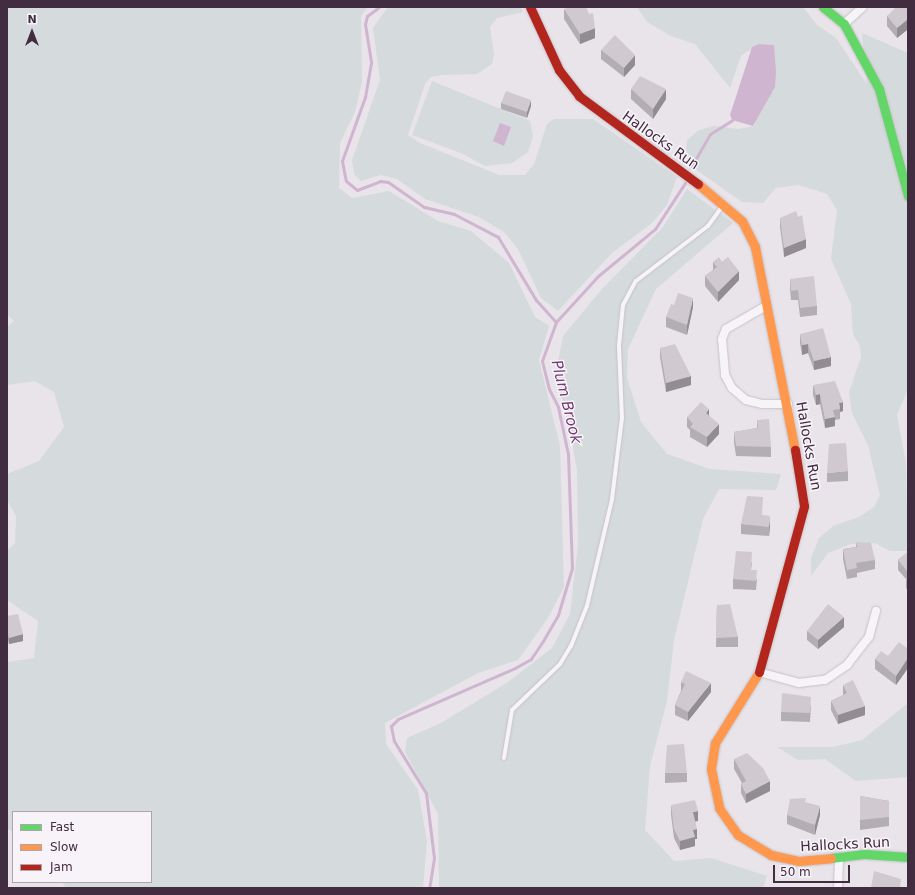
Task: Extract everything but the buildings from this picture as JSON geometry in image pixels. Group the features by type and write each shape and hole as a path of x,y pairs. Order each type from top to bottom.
{"street":[{"name":"Hallocks Run","path":"530,7 559,70 579,96 725,203 742,221 755,247 766,306 788,404 804,506 759,672 715,744 711,769 719,808 738,835 759,850 791,860 839,858 865,854 908,857"},
{"path":"823,7 844,24 879,90 908,196"},
{"path":"844,24 863,7"},
{"path":"766,306 726,329 722,339 725,375 732,388 746,400 762,404 788,404"},
{"path":"759,672 799,683 825,680 846,665 869,637 876,611"},
{"path":"838,888 839,858"}],"lane":[{"path":"504,758 512,710 560,664 571,646 587,606 612,500 622,418 619,345 623,305 636,281 708,226 725,203"}],"shaded area":[{"path":"7,7 368,7 361,16 362,82 355,112 340,143 339,188 352,198 389,191 438,221 471,231 509,263 535,317 549,326 539,360 560,446 564,587 548,618 518,660 478,673 385,723 386,744 418,790 427,841 423,888 66,888 63,883 152,883 152,811 12,811 12,831 7,828 7,662 34,658 38,621 7,600 7,551 15,543 16,516 7,500 7,474 39,461 64,427 54,392 35,381 7,385 7,327 14,321 7,314"},
{"path":"388,7 521,7 523,12 497,18 490,27 494,54 492,64 477,74 443,75 431,77 425,84 408,135 420,143 499,175 525,175 534,164 547,124 554,119 593,119 677,177 667,205 652,223 612,253 558,311 541,298 518,249 504,232 479,217 425,199 397,179 381,175 361,181 354,174 352,160 380,80 373,28"},
{"path":"637,7 803,7 817,25 836,38 867,84 862,33 908,53 908,389 897,415 906,463 908,551 890,551 875,543 851,544 828,553 811,576 811,558 819,538 833,526 859,517 874,507 880,495 868,445 852,413 849,392 861,357 860,346 853,334 851,304 831,259 837,210 827,194 799,185 776,188 763,203 742,202 698,171 686,154 687,140 699,130 714,126 739,129 754,126 774,45 759,44 741,56 730,88 695,44 671,36 647,22"},
{"path":"759,44 774,45 776,72 775,87 753,126 732,120 730,115 752,47"},
{"path":"432,81 530,121 533,136 528,152 512,163 485,166 461,153 412,135"},
{"path":"500,123 511,127 504,146 493,141"},
{"path":"687,189 733,223 656,289 628,349 627,378 641,422 667,454 710,469 781,474 776,490 719,489 703,519 674,640 667,701 650,766 645,830 674,861 711,858 767,876 763,888 439,888 438,814 405,752 407,738 441,723 508,682 552,648 570,614 578,544 577,470 566,409 555,377 563,336 601,290 663,227"},
{"path":"908,703 908,777 856,781 825,759 798,760 777,747 833,747 862,740"}],"waterway":[{"name":"Plum Brook","path":"379,7 367,16 365,24 371,63 365,97 342,161 346,181 357,190 380,181 388,182 424,207 454,214 498,237 536,300 556,322 542,361 549,389 558,407 568,454 572,568 558,615 543,641 531,659 515,668 398,719 391,726 394,741 426,793 434,858 429,888"},
{"path":"691,167 710,134 732,120"},
{"path":"556,322 598,276 655,229 685,183"}],"traffic: fast":[{"path":"823,7 844,24 879,89 908,196"},
{"path":"831,858 865,854 908,857"}],"traffic: slow":[{"path":"698,184 742,221 755,247 795,450"},
{"path":"759,672 715,743 711,769 719,808 738,835 771,855 799,861 831,858"}],"traffic: jam":[{"path":"530,7 559,70 579,96 698,184"},
{"path":"759,672 804,506 795,450"}]}
